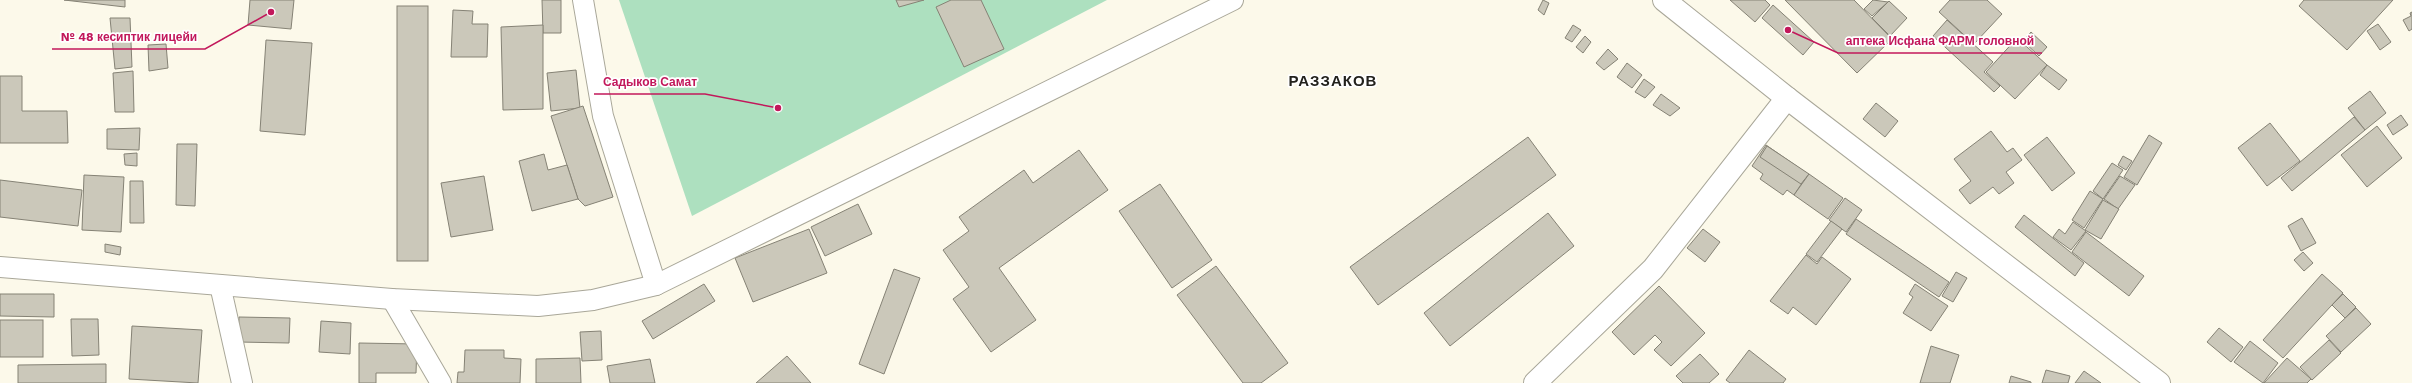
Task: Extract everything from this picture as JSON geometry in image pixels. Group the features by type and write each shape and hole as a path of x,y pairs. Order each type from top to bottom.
{"main road":[{"path":"1664,0 1787,98 2159,383"},
{"path":"1535,383 1653,269 1787,98"}],"street":[{"path":"584,0 604,116 656,286"},
{"path":"0,267 392,299 538,306 593,300 656,286 1233,0"},
{"path":"220,285 242,383"},
{"path":"392,299 442,383"}],"green space":[{"path":"619,0 1107,0 692,216"}],"building":[{"path":"64,0 125,0 125,7"},
{"path":"250,0 294,0 291,29 248,25"},
{"path":"542,0 561,0 561,33 543,33"},
{"path":"896,0 924,0 899,7"},
{"path":"951,0 981,0 1004,49 964,67 936,7"},
{"path":"1543,0 1549,3 1544,15 1538,10"},
{"path":"1730,0 1765,0 1770,5 1755,22"},
{"path":"1785,0 1854,0 1892,39 1857,73"},
{"path":"1873,0 1888,2 1872,16 1864,9"},
{"path":"1950,0 1987,0 2002,14 1974,44 1939,12"},
{"path":"2304,0 2393,0 2347,50 2299,6"},
{"path":"1889,1 1907,18 1890,36 1872,18"},
{"path":"1773,5 1814,42 1803,55 1762,18"},
{"path":"397,6 428,6 428,261 397,261"},
{"path":"453,10 473,11 472,24 488,24 487,57 451,57"},
{"path":"2412,12 2412,29 2409,31 2403,20 2411,16 2410,13"},
{"path":"110,18 130,18 132,67 115,69"},
{"path":"1947,20 1993,62 1984,72 2000,86 1994,92 1933,36"},
{"path":"2378,24 2391,42 2380,50 2367,31"},
{"path":"543,25 543,109 503,110 501,27"},
{"path":"1573,25 1581,30 1572,42 1565,38"},
{"path":"2031,32 2047,47 2039,56 2023,41"},
{"path":"1585,36 1591,42 1583,53 1576,47"},
{"path":"2017,38 2047,65 2015,99 1986,72"},
{"path":"266,40 312,43 305,135 260,131"},
{"path":"166,44 168,68 149,71 148,45"},
{"path":"1608,49 1618,59 1604,70 1596,63"},
{"path":"1627,63 1642,75 1632,88 1617,77"},
{"path":"2047,65 2067,80 2059,90 2040,75"},
{"path":"576,70 580,108 551,111 547,73"},
{"path":"133,71 134,112 115,112 113,73"},
{"path":"0,76 22,76 22,111 67,111 68,143 0,143"},
{"path":"1644,79 1655,87 1645,98 1635,92"},
{"path":"2370,91 2386,113 2365,130 2348,108"},
{"path":"1661,94 1680,108 1670,116 1653,105"},
{"path":"1876,103 1898,121 1885,137 1863,119"},
{"path":"583,106 613,197 585,206 578,199 551,116"},
{"path":"2401,115 2408,125 2393,135 2387,125"},
{"path":"2354,117 2365,130 2292,191 2281,178"},
{"path":"2270,123 2300,161 2267,186 2238,148"},
{"path":"2377,126 2402,158 2367,187 2341,155"},
{"path":"140,128 139,150 107,149 107,129"},
{"path":"1991,131 2007,152 2013,148 2022,160 2006,172 2014,183 1999,194 1993,187 1970,204 1959,190 1971,181 1954,159"},
{"path":"2149,135 2162,143 2137,185 2124,177"},
{"path":"1528,137 1556,175 1378,305 1350,267"},
{"path":"2047,137 2075,173 2052,191 2024,155"},
{"path":"177,144 197,144 195,206 176,205"},
{"path":"1766,145 1808,174 1794,195 1787,190 1783,195 1760,179 1763,174 1752,166"},
{"path":"1767,146 1809,174 1801,184 1760,157"},
{"path":"1079,150 1108,190 999,268 1036,320 991,352 953,299 969,287 943,250 969,231 959,217 1024,170 1033,183"},
{"path":"137,153 137,166 125,165 124,154"},
{"path":"544,154 548,170 567,165 578,199 532,211 519,161"},
{"path":"2123,156 2132,161 2126,170 2118,165"},
{"path":"2112,163 2123,170 2103,199 2093,191"},
{"path":"1809,174 1843,198 1828,219 1794,195"},
{"path":"84,175 124,177 121,232 82,230"},
{"path":"484,176 493,230 451,237 441,183"},
{"path":"2120,176 2135,185 2118,209 2104,199"},
{"path":"0,180 82,190 78,226 0,217"},
{"path":"130,181 143,181 144,223 130,223"},
{"path":"1160,184 1212,260 1172,288 1119,211"},
{"path":"2090,191 2103,199 2084,228 2072,220"},
{"path":"1845,198 1862,210 1846,232 1829,220"},
{"path":"2103,200 2119,209 2101,239 2085,230"},
{"path":"858,204 872,234 825,256 811,227"},
{"path":"1548,213 1574,246 1450,346 1424,313"},
{"path":"2024,215 2084,263 2075,276 2015,227"},
{"path":"2302,218 2316,243 2301,251 2288,226"},
{"path":"1856,219 1949,282 1939,297 1846,234"},
{"path":"1831,221 1842,229 1817,262 1806,254"},
{"path":"2073,222 2086,231 2071,250 2053,237 2059,229 2065,234"},
{"path":"809,229 827,273 753,302 735,258"},
{"path":"1703,229 1720,242 1705,262 1687,248"},
{"path":"2086,232 2144,276 2129,296 2072,252"},
{"path":"105,244 121,247 120,255 105,252"},
{"path":"2303,252 2313,263 2304,271 2294,260"},
{"path":"1806,255 1817,264 1822,257 1851,279 1816,325 1793,307 1788,314 1770,301"},
{"path":"1216,266 1288,363 1261,383 1243,383 1177,295"},
{"path":"894,269 920,278 884,374 859,364"},
{"path":"1956,272 1967,278 1953,302 1942,296"},
{"path":"2322,274 2343,293 2283,358 2263,340"},
{"path":"704,284 715,301 653,339 642,321"},
{"path":"1915,284 1948,306 1931,331 1903,313 1913,297 1909,294"},
{"path":"1659,286 1705,333 1671,366 1654,350 1662,342 1655,335 1634,355 1612,332"},
{"path":"0,294 54,294 54,317 0,316"},
{"path":"2343,294 2356,307 2345,318 2332,305"},
{"path":"2356,308 2371,324 2341,352 2326,336"},
{"path":"239,317 290,318 289,343 238,342"},
{"path":"71,319 98,319 99,355 72,356"},
{"path":"0,320 43,320 43,357 0,357"},
{"path":"321,321 351,323 350,354 319,352"},
{"path":"132,326 202,330 198,383 129,379"},
{"path":"2219,328 2243,347 2231,362 2207,342"},
{"path":"601,331 602,360 582,361 580,332"},
{"path":"2329,340 2341,353 2312,380 2300,367"},
{"path":"2250,341 2278,363 2263,383 2234,362"},
{"path":"359,343 417,344 416,373 376,373 376,383 359,383"},
{"path":"1931,346 1959,355 1950,383 1920,383"},
{"path":"465,350 504,350 504,358 521,359 520,383 457,383 458,372 464,372"},
{"path":"1749,350 1786,379 1783,383 1730,383 1726,380"},
{"path":"1700,354 1719,374 1709,383 1683,383 1676,376"},
{"path":"787,356 811,383 756,383"},
{"path":"580,358 581,383 536,383 536,359"},
{"path":"2287,358 2311,379 2307,383 2264,383"},
{"path":"650,359 655,383 610,383 607,366"},
{"path":"106,364 106,383 18,383 18,365"},
{"path":"2046,370 2070,376 2068,383 2042,383"},
{"path":"2084,371 2101,383 2075,383"},
{"path":"2011,376 2031,382 2031,383 2009,383"}],"place":[{"name":"№ 48 кесиптик лицейи","path":"271,12"},
{"name":"аптека Исфана ФАРМ головной","path":"1788,30"},
{"name":"Садыков Самат","path":"778,108"}],"district":[{"name":"РАЗЗАКОВ","path":"1333,81"}]}
